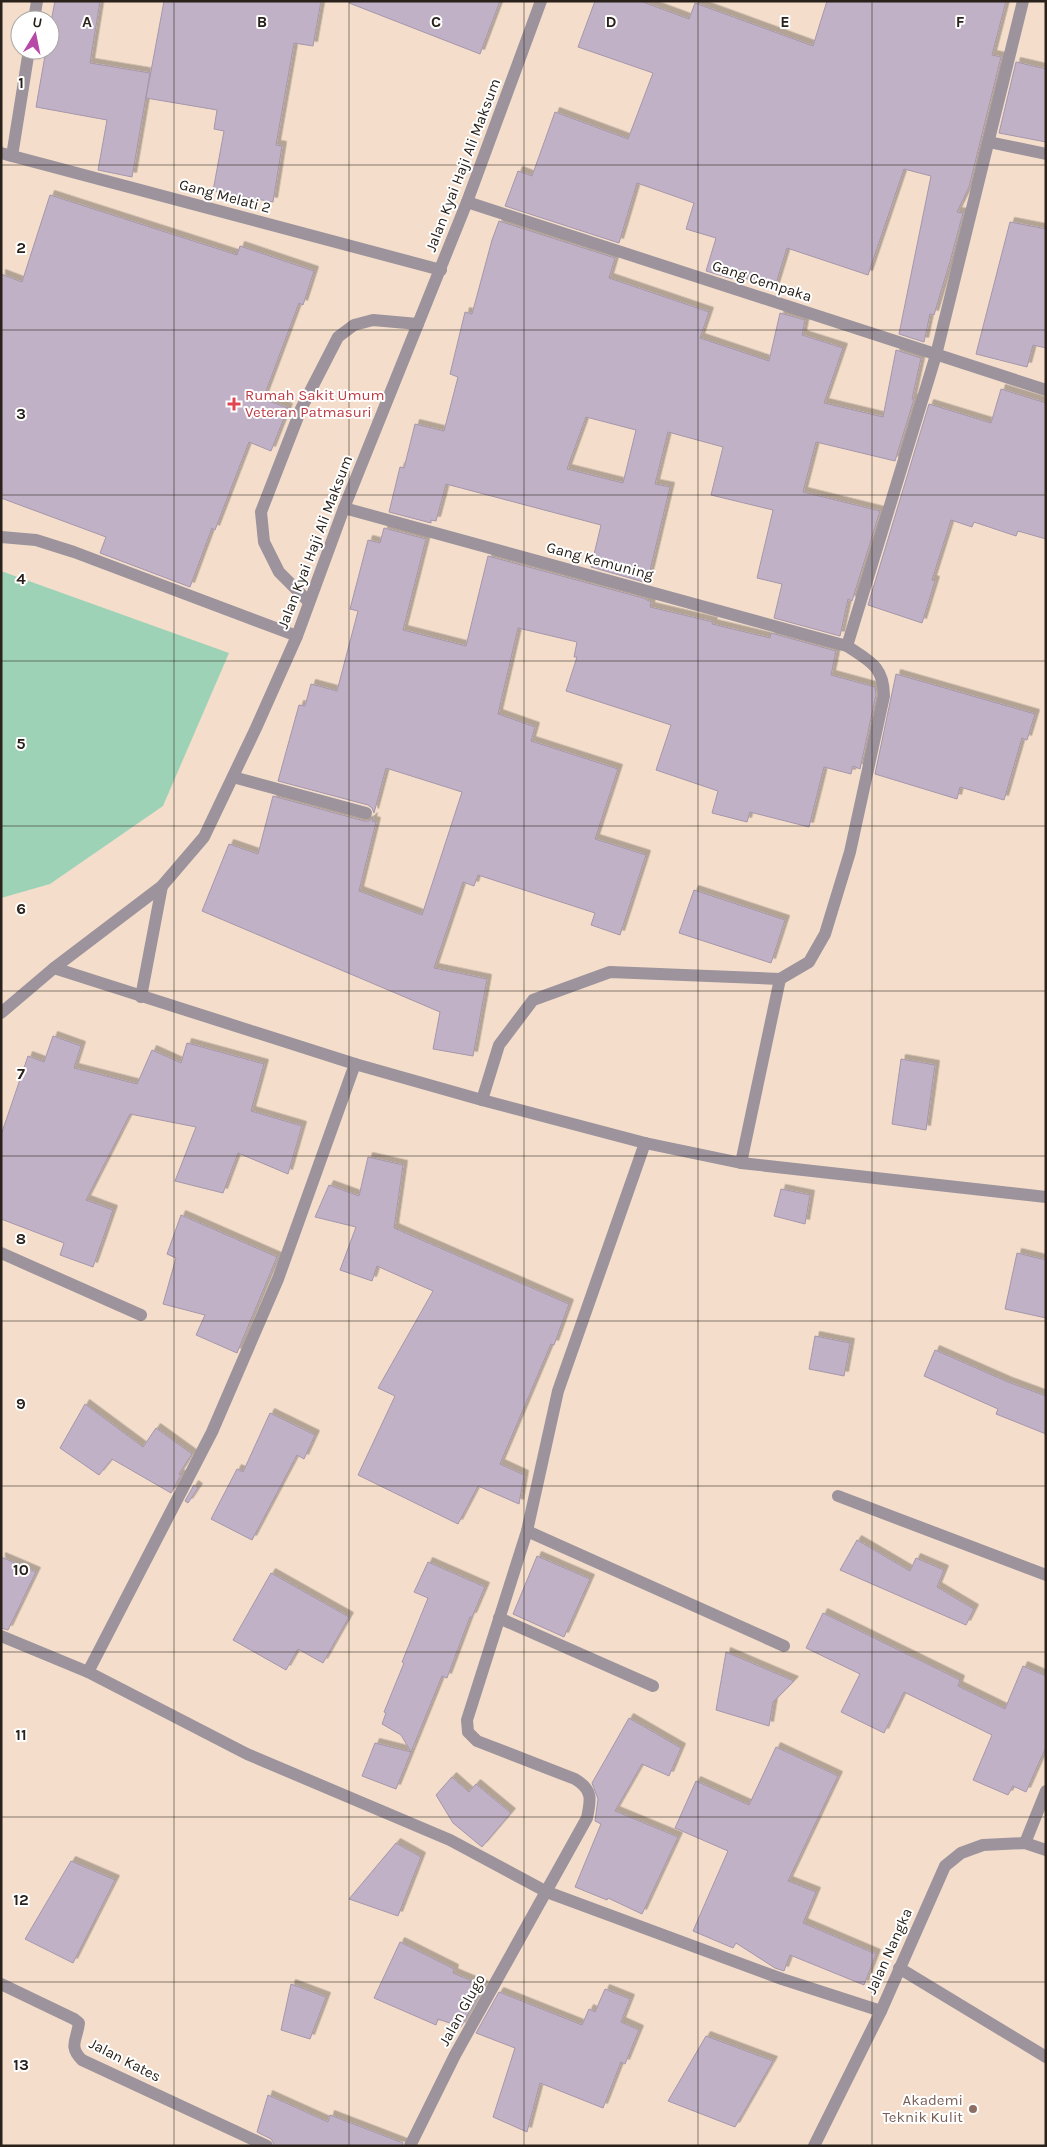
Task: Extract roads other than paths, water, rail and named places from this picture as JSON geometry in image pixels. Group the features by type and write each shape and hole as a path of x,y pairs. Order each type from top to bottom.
{"street":[{"name":"Jalan Kyai Haji Ali Maksum","path":"2,1011 54,968 162,886 204,837 297,636 344,508 468,202 541,1"},
{"path":"847,646 936,355 1023,1"},
{"path":"7,154 27,60"},
{"path":"989,142 1046,154"},
{"name":"Gang Melati 2","path":"7,154 441,270"},
{"name":"Gang Cempaka","path":"468,202 1046,390"},
{"path":"309,602 280,572 264,542 261,512 301,409 338,337 354,325 373,320 418,324"},
{"name":"Gang Kemuning","path":"344,508 847,646 869,660 880,672 884,682 884,696 850,852 825,934 809,962 780,979"},
{"path":"1,536 36,540 74,552 297,636"},
{"path":"232,777 366,813"},
{"path":"141,997 162,886"},
{"path":"54,968 355,1064 645,1143 741,1163 1046,1197"},
{"path":"482,1100 500,1045 533,1000 610,972 780,979 741,1163"},
{"path":"88,1672 212,1432 278,1279 355,1064"},
{"name":"Jalan Glugo","path":"410,2146 455,2055 587,1818 591,1799 586,1785 477,1741 468,1732 467,1720 527,1531 558,1391 645,1143"},
{"path":"1,1253 141,1315"},
{"path":"838,1496 1046,1575"},
{"path":"527,1531 784,1646"},
{"path":"499,1618 653,1686"},
{"path":"1,1636 88,1672 247,1754 450,1840 547,1892 782,1978 881,2011"},
{"path":"1025,1843 1046,1791"},
{"name":"Jalan Nangka","path":"814,2146 881,2011 945,1866 961,1853 983,1845 1025,1843 1046,1850"},
{"path":"900,1968 1046,2057"},
{"name":"Jalan Kates","path":"1,1984 74,2019 79,2024 73,2047 82,2060 267,2146"}],"place":[{"name":"Rumah Sakit Umum Veteran Patmasuri","path":"234,404"},
{"name":"Akademi Teknik Kulit","path":"973,2109"}]}
